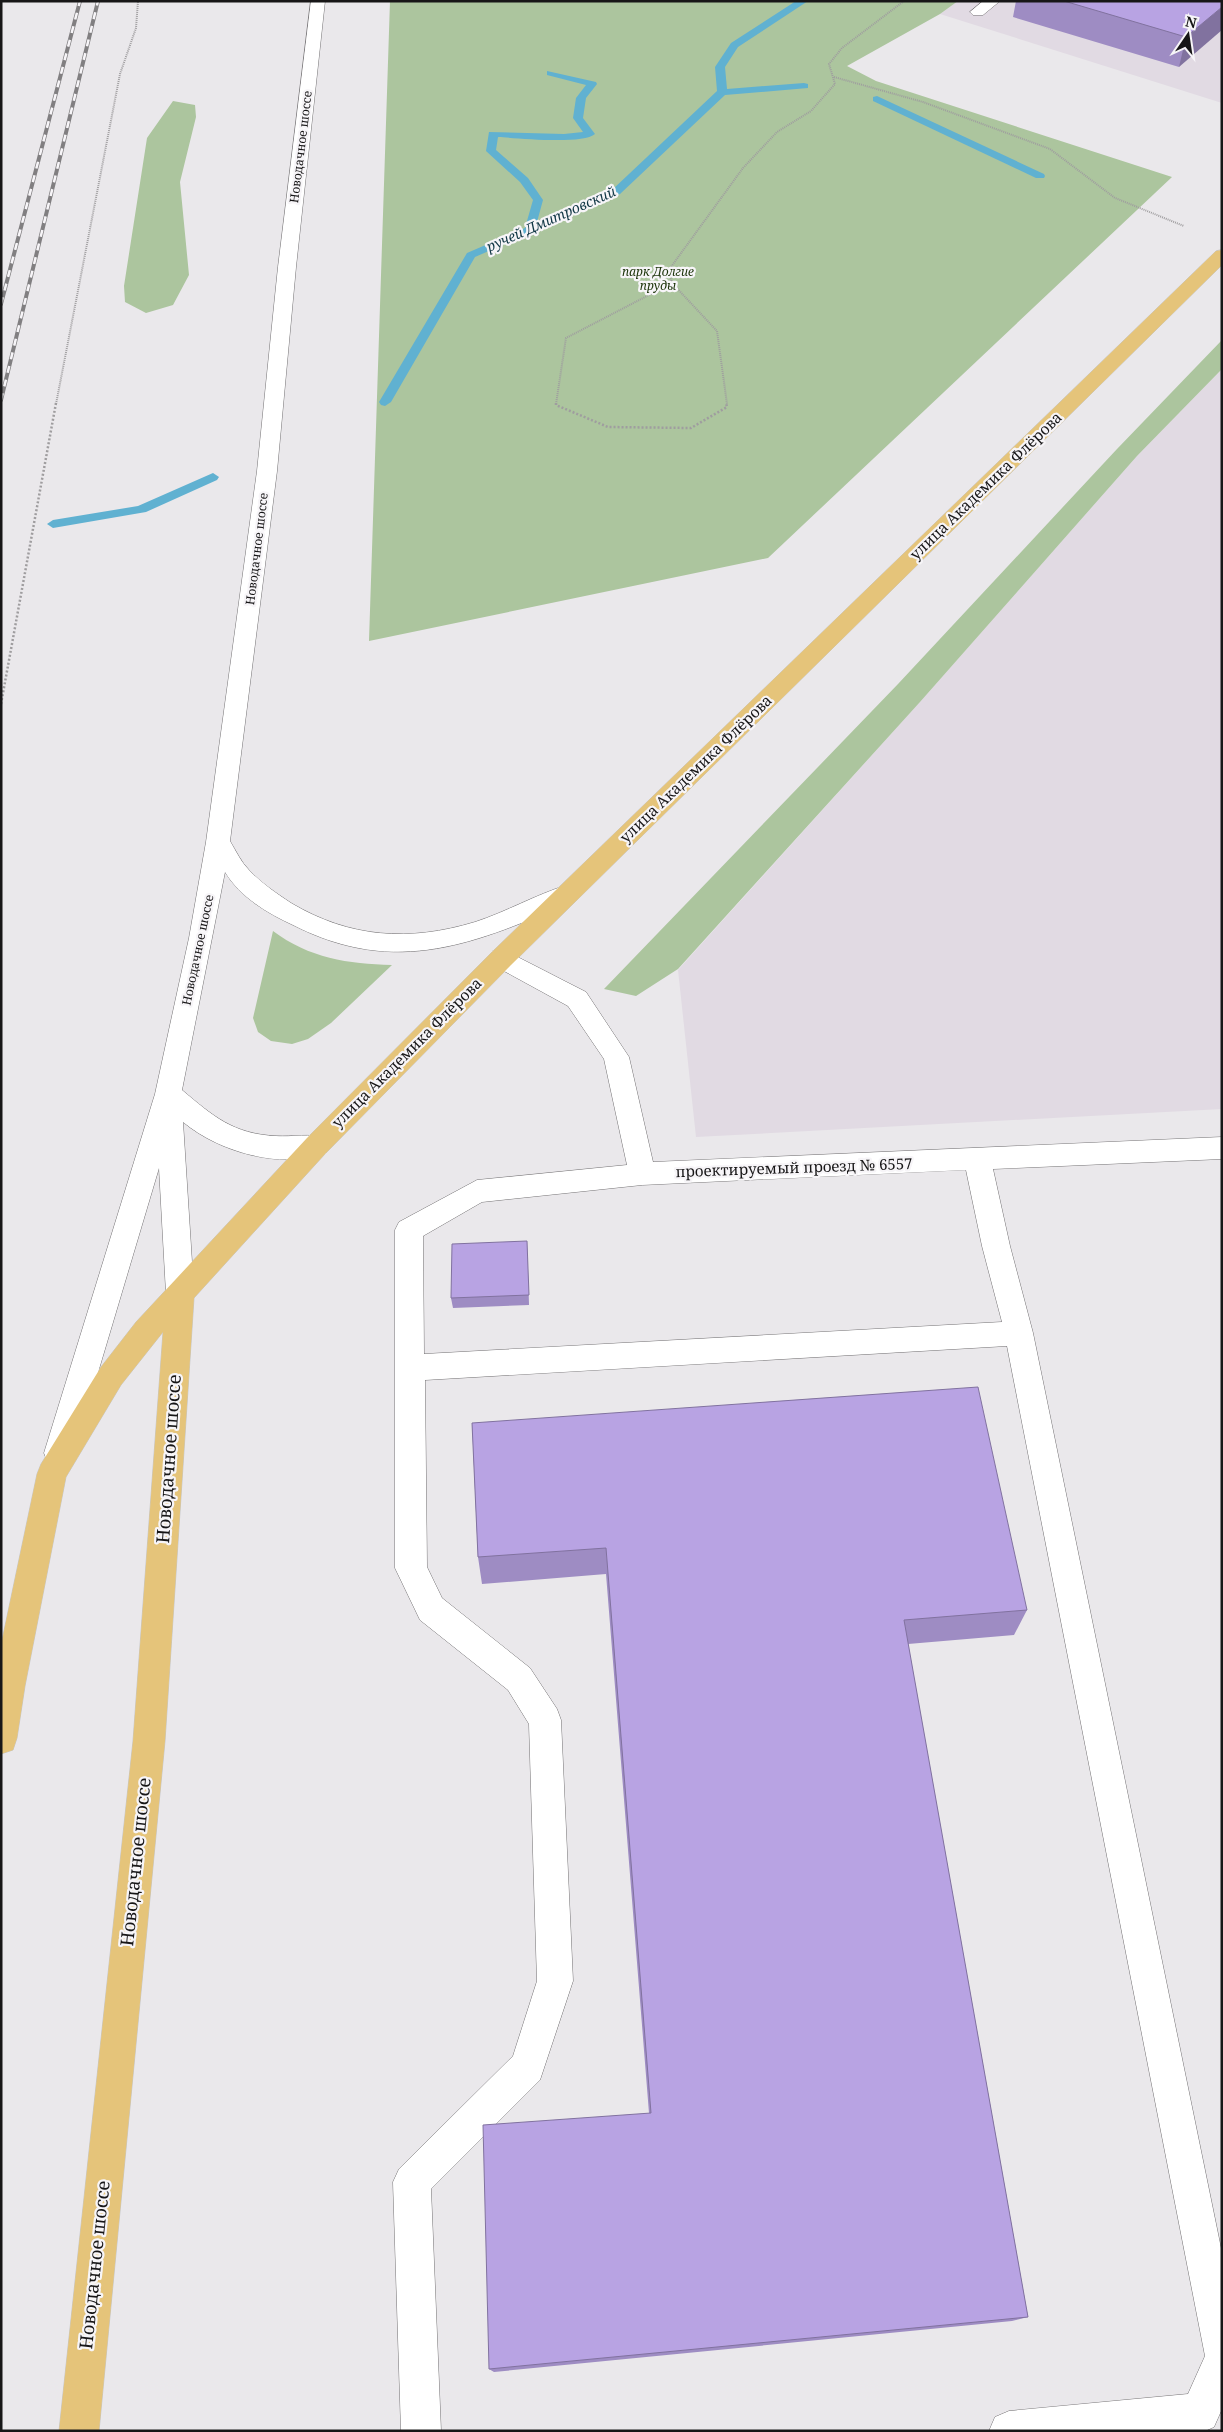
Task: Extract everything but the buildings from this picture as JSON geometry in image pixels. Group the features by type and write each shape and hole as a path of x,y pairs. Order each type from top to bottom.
{"main road":[{"name":"улица Академика Флёрова","path":"180,1293 316,1146 502,958 810,660 1222,255"},
{"name":"Новодачное шоссе","path":"1,1738 9,1686 52,1474 111,1376 180,1293"},
{"name":"Новодачное шоссе","path":"79,2431 149,1741 180,1293"}],"street":[{"name":"Новодачное шоссе","path":"52,1474 168,1094 202,938 218,842 267,471 287,267 318,1"},
{"path":"978,12 993,1"},
{"path":"218,842 241,877 268,899 302,921 348,937 390,944 449,938 498,923 567,894"},
{"path":"502,958 578,999 616,1057 626,1094 642,1174"},
{"name":"Новодачное шоссе","path":"168,1094 180,1293"},
{"path":"168,1094 211,1129 232,1139 262,1147 316,1146"},
{"name":"проектируемый проезд № 6557","path":"410,1368 409,1230 477,1191 642,1174 978,1161 1222,1148"},
{"path":"978,1161 996,1246 1019,1333 1222,2350"},
{"path":"421,2431 412,2182 527,2067 555,1981 545,1720 519,1679 430,1609 411,1568 410,1368 1019,1333"},
{"path":"1009,2431 1200,2413 1222,2362"}],"path":[{"path":"1,704 70,320 81,278 120,74 136,28 138,1"},
{"path":"672,283 566,338 556,405 608,427 691,428 727,407 718,331 672,283 668,270 742,168 777,132 811,111 835,84 829,64 842,48 904,1"},
{"path":"834,77 923,102 1050,149 1115,198 1184,226"}],"shaded area":[{"path":"958,1 1222,1 1222,103 940,14"},
{"path":"1222,369 1222,1109 696,1137 678,970 920,702 1137,456"}],"green space":[{"name":"парк Долгие пруды","path":"390,1 958,1 940,14 847,66 876,81 1172,177 768,558 369,641"},
{"path":"173,101 195,105 196,117 180,182 189,275 173,305 146,313 125,302 124,286 147,138"},
{"path":"1222,340 1222,369 1137,456 920,702 678,969 636,996 604,989 898,684 1117,449"},
{"path":"273,931 301,948 329,958 360,963 392,965 331,1023 308,1039 292,1044 271,1041 258,1032 253,1018"}],"waterway":[{"name":"ручей Дмитровский","path":"722,92 720,67 734,45 803,1"},
{"path":"530,229 538,200 524,180 491,151 493,134 564,137 590,134 578,118 581,98 592,84 551,73"},
{"path":"722,92 804,86"},
{"name":"ручей Дмитровский","path":"385,402 471,255 616,192 722,92"},
{"path":"877,99 1040,176"},
{"name":"ручей Дмитровский","path":"53,524 141,509 213,477"}],"railway":[{"path":"1,304 80,1"},
{"path":"1,400 98,1"}]}
